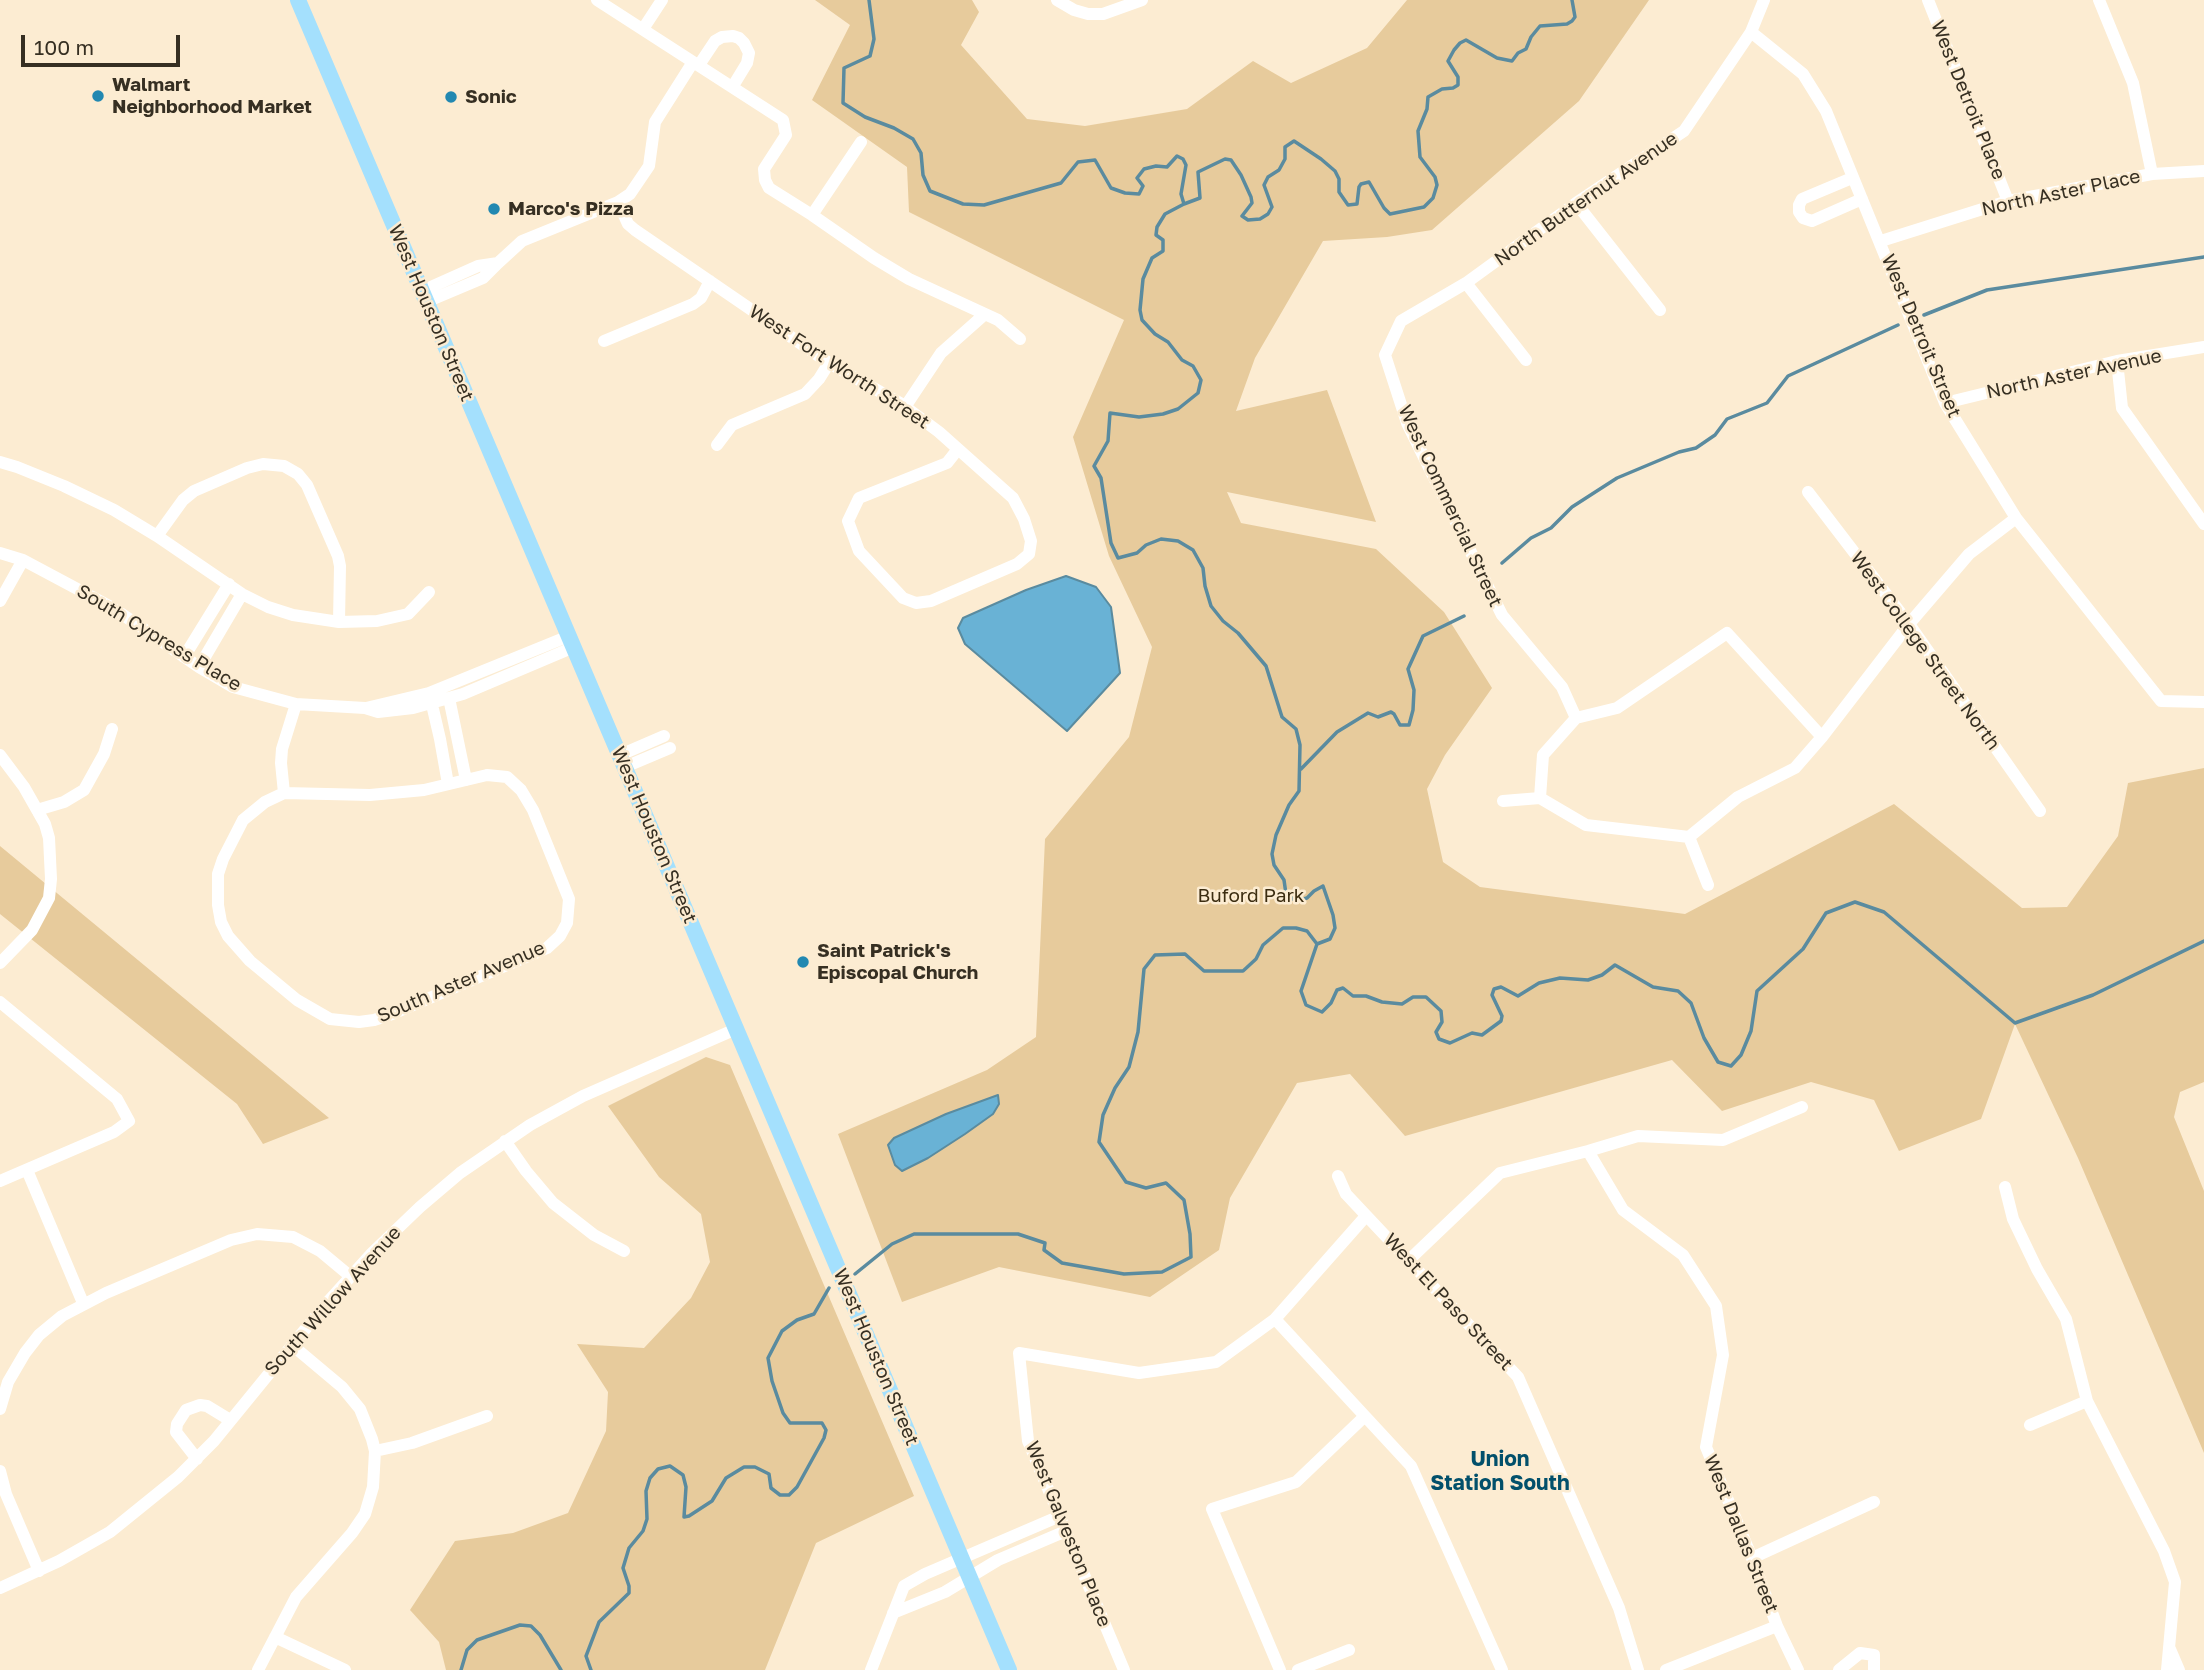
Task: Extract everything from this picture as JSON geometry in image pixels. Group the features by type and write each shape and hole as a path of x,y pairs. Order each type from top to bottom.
{"main road":[{"name":"West Houston Street","path":"298,0 1009,1670"}],"street":[{"path":"597,0 783,120 786,135 764,169 769,188 874,258 909,279 998,320 1020,339"},
{"path":"643,29 662,0"},
{"path":"1058,1 1088,14 1103,14 1142,0"},
{"name":"North Butternut Avenue","path":"1385,355 1401,321 1466,283 1576,203 1684,131 1751,32 1764,0"},
{"name":"West Detroit Place","path":"1928,0 2008,201"},
{"path":"2099,0 2133,83 2152,174"},
{"name":"West Detroit Street","path":"1751,32 1803,74 1826,111 1852,178 1881,240 1945,403 2016,518 2161,701 2204,702"},
{"path":"424,297 473,275 483,278 522,241 618,202 630,194 644,176 651,155 655,122 696,63 715,41 727,36 739,38 749,53 747,63 733,86"},
{"path":"812,215 860,142"},
{"name":"North Aster Place","path":"1881,240 2008,201 2152,174 2204,171"},
{"path":"1852,178 1802,199 1799,212 1803,218 1812,221 1862,199"},
{"name":"West Fort Worth Street","path":"618,202 628,224 635,230 829,363 905,407 958,449 1013,498 1031,541 1029,554 1017,564 931,601 916,603 903,598 859,551 848,521 853,505 859,498 947,463 958,449"},
{"path":"1576,203 1660,310"},
{"path":"604,341 693,304 701,298 710,281"},
{"path":"1466,283 1526,360"},
{"path":"905,407 941,353 985,314"},
{"name":"North Aster Avenue","path":"1945,403 2117,361 2204,347"},
{"name":"West Commercial Street","path":"1385,355 1407,423 1502,615 1562,687 1576,718"},
{"path":"2117,361 2122,408 2204,524"},
{"path":"717,445 732,425 805,394 829,363"},
{"path":"0,462 64,486 114,510 242,594 293,615 339,622 377,621 408,614 429,592"},
{"path":"157,536 183,500 194,491 255,466 274,463 284,466 298,474 307,485 338,556 339,622"},
{"name":"West College Street North","path":"1808,492 1909,624 2040,811"},
{"path":"1503,802 1540,797 1586,825 1689,837 1738,797 1795,768 1909,624 1969,554 2016,518"},
{"name":"South Cypress Place","path":"0,553 23,560 113,608 233,687 291,703 365,708 430,698 449,698 571,642"},
{"path":"0,601 23,560"},
{"path":"184,657 229,584"},
{"path":"199,667 242,594"},
{"path":"1540,797 1543,755 1576,718 1617,708 1727,634 1822,737"},
{"name":"South Cypress Place","path":"430,698 571,642"},
{"path":"430,698 448,784"},
{"path":"291,703 292,723 286,734 281,763 284,793 370,795 424,790 466,780 449,698"},
{"path":"438,728 455,724"},
{"path":"37,810 64,802 84,790 104,754 112,729"},
{"path":"622,761 667,742"},
{"path":"0,755 46,824 51,879 49,898 32,930 0,963"},
{"name":"South Aster Avenue","path":"284,793 253,811 235,835 218,874 221,922 239,950 297,1000 330,1019 374,1020 531,955 560,936 567,923 569,899 533,810 521,790 507,777 487,775 466,780"},
{"path":"1689,837 1709,885"},
{"path":"0,1002 117,1099 129,1121 114,1132 0,1181"},
{"name":"South Willow Avenue","path":"0,1588 110,1532 150,1501 197,1459 350,1276 419,1207 505,1141 606,1085 736,1029"},
{"path":"1410,1259 1500,1173 1638,1136 1723,1140 1802,1107"},
{"path":"505,1141 552,1203 586,1229 624,1251"},
{"name":"West Dallas Street","path":"1588,1151 1623,1210 1683,1255 1716,1306 1723,1355 1706,1447 1777,1626 1798,1670"},
{"path":"27,1170 83,1303"},
{"name":"West El Paso Street","path":"1338,1176 1346,1194 1410,1259 1518,1377 1619,1608 1638,1670"},
{"path":"2005,1187 2013,1219 2037,1269 2066,1319 2087,1401 2164,1551 2175,1582 2167,1670"},
{"path":"1366,1216 1276,1319 1411,1466 1502,1670"},
{"path":"0,1409 6,1370 39,1335 62,1316 83,1303 231,1240 248,1235 293,1237 320,1251 350,1276"},
{"name":"West Galveston Place","path":"1124,1670 1028,1441 1019,1353 1139,1373 1216,1362 1276,1319"},
{"path":"258,1670 296,1597 352,1533 365,1514 373,1487 375,1451 364,1415 351,1396 292,1345"},
{"path":"2030,1425 2087,1401"},
{"path":"197,1459 176,1432 177,1424 186,1410 200,1405 207,1406 230,1420"},
{"path":"375,1451 412,1443 487,1416"},
{"path":"1280,1670 1212,1509 1296,1482 1364,1417"},
{"path":"0,1471 6,1494 38,1571"},
{"path":"1752,1558 1874,1502"},
{"path":"871,1670 904,1586 925,1574 1060,1516"},
{"path":"893,1613 939,1595 998,1560 1066,1531"},
{"path":"1666,1670 1777,1626"},
{"path":"275,1637 345,1670"},
{"path":"2170,1648 2179,1670"},
{"path":"1298,1670 1349,1650"},
{"path":"1839,1670 1860,1653 1874,1655 1874,1670"}],"green space":[{"name":"Buford Park","path":"815,0 972,0 979,12 961,45 1027,119 1085,126 1187,109 1253,61 1291,83 1367,48 1407,0 1649,0 1579,101 1432,230 1387,237 1323,241 1255,358 1236,411 1327,390 1376,522 1227,492 1241,523 1376,549 1444,612 1492,688 1445,755 1427,789 1443,862 1480,887 1685,914 1894,804 2022,908 2067,907 2118,836 2128,783 2204,768 2204,1082 2180,1092 2174,1117 2204,1191 2204,1453 2078,1158 2015,1024 1981,1119 1899,1151 1874,1100 1811,1082 1722,1111 1672,1060 1405,1136 1350,1074 1297,1083 1230,1198 1219,1250 1150,1297 999,1267 902,1302 838,1134 987,1070 1036,1037 1045,839 1129,737 1152,647 1109,556 1073,437 1124,320 909,212 907,167 812,100 850,25"},
{"path":"0,846 329,1118 263,1144 237,1104 0,914"},
{"path":"706,1057 730,1065 914,1496 816,1543 765,1670 446,1670 439,1642 410,1610 455,1541 513,1533 568,1513 606,1431 608,1392 577,1344 644,1348 691,1298 710,1262 701,1214 659,1177 608,1106"}],"water":[{"path":"1066,576 1096,587 1111,607 1120,673 1067,731 965,644 958,628 963,618 1026,590"},
{"path":"998,1095 999,1104 993,1114 965,1134 902,1171 895,1165 888,1145 894,1138 946,1114"}],"waterway":[{"path":"855,1274 892,1244 914,1234 1018,1234 1045,1243 1044,1250 1062,1263 1124,1274 1162,1272 1191,1257 1184,1200 1166,1183 1146,1188 1126,1182 1099,1142 1103,1115 1115,1088 1129,1067 1138,1032 1144,969 1155,955 1185,954 1204,971 1243,971 1256,959 1263,945 1283,928 1307,931 1317,944 1330,939 1335,928 1323,886 1307,898 1296,901 1286,894 1284,880 1274,865 1272,854 1276,835 1289,805 1299,791 1300,745 1296,729 1282,717 1266,666 1211,606 1203,568 1193,550 1178,541 1161,539 1146,545 1137,553 1118,558 1111,543 1101,478 1094,466 1108,441 1110,413 1139,417 1163,414 1178,409 1198,393 1201,380 1193,366 1182,360 1168,342 1155,334 1142,320 1140,310 1143,279 1152,258 1163,251 1163,240 1156,235 1157,227 1165,214 1184,204 1181,194 1186,165 1183,159 1177,156 1167,167 1144,169 1137,178 1143,186 1139,194 1111,188 1095,160 1078,162 1061,183 984,205 963,204 930,191 923,175 921,153 913,139 865,117 843,103 844,68 870,56 874,39 869,0"},
{"path":"1184,204 1200,198 1198,172 1225,159 1231,160 1251,197 1252,203 1242,216 1248,220 1260,219 1268,214 1272,207 1264,185 1268,177 1279,170 1285,159 1285,147 1294,141 1335,171 1339,179 1339,192 1348,205 1357,204 1359,187 1369,182 1390,214 1424,207 1433,198 1437,185 1435,177 1420,157 1418,131 1427,109 1428,97 1442,89 1458,85 1458,77 1448,61 1454,50 1466,40 1497,58 1512,61 1518,53 1526,49 1540,26 1567,24 1572,21 1575,17 1572,0"},
{"path":"1924,315 1987,290 2204,257"},
{"path":"1502,563 1531,538 1551,528 1572,507 1617,478 1679,452 1696,448 1715,435 1727,419 1767,403 1788,376 1898,325"},
{"path":"1301,769 1337,732 1368,713 1378,717 1391,712 1400,725 1409,725 1414,690 1408,669 1423,636 1464,616"},
{"path":"1317,944 1301,991 1306,1005 1322,1012 1331,1003 1337,990 1343,988 1353,996 1366,996 1382,1002 1402,1004 1413,997 1426,997 1441,1011 1442,1022 1436,1032 1439,1039 1450,1043 1472,1033 1482,1035 1501,1021 1502,1016 1492,995 1494,989 1501,987 1518,996 1539,983 1560,978 1588,980 1602,975 1615,965 1653,987 1678,991 1691,1003 1704,1038 1718,1062 1731,1066 1741,1055 1751,1031 1757,991 1803,949 1826,913 1855,902 1884,912 2015,1023 2093,995 2204,941"},
{"path":"591,1670 586,1656 599,1622 629,1593 623,1568 629,1548 643,1531 647,1519 646,1491 650,1478 658,1469 670,1466 683,1475 686,1487 684,1517 712,1501 726,1478 744,1467 755,1467 769,1474 771,1488 780,1495 789,1495 797,1487 826,1430 822,1423 790,1423 783,1413 772,1381 768,1358 782,1331 797,1320 814,1314 829,1288"},
{"path":"461,1670 467,1650 477,1640 520,1625 531,1626 540,1635 561,1670"}],"place":[{"name":"Walmart Neighborhood Market","path":"98,96"},
{"name":"Sonic","path":"451,97"},
{"name":"Marco's Pizza","path":"494,209"},
{"name":"Saint Patrick's Episcopal Church","path":"803,962"}],"district":[{"name":"Union Station South","path":"1500,1471"}]}
